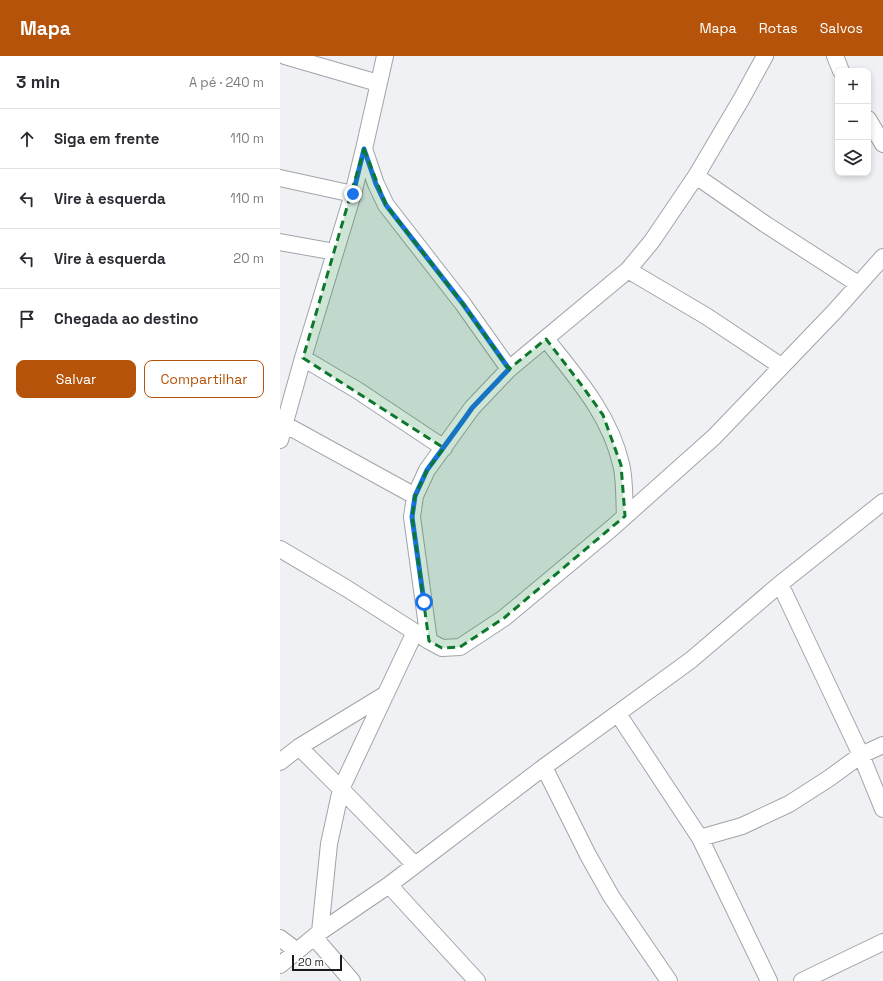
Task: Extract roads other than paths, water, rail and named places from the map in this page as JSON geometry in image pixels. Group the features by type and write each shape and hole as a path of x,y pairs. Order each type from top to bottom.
{"street":[{"path":"285,56 378,83"},
{"path":"280,440 303,358 353,194 385,56"},
{"path":"429,641 412,517 415,496 427,470 472,408 509,369 628,270 652,241 696,176 765,56"},
{"path":"835,56 840,68"},
{"path":"871,124 883,144"},
{"path":"364,149 376,184 386,205 463,304 509,369"},
{"path":"696,176 765,224 858,284"},
{"path":"280,178 353,194"},
{"path":"280,242 336,252"},
{"path":"280,549 346,588 429,641 442,648 460,647 504,618 625,516 714,436 782,366 883,257"},
{"path":"628,270 706,316 782,366"},
{"path":"546,339 603,415 622,465 625,516"},
{"path":"303,358 357,390 444,448"},
{"path":"284,424 415,496"},
{"path":"280,965 317,935 389,885 544,767 691,660 780,584 883,502"},
{"path":"780,584 861,755 883,809"},
{"path":"352,981 317,935 329,844 342,789 415,632"},
{"path":"280,762 299,747 386,694"},
{"path":"618,714 700,838 768,981"},
{"path":"700,838 742,826 789,804 828,779 861,755 883,745"},
{"path":"299,747 342,789 415,865"},
{"path":"544,767 588,855 611,896 669,981"},
{"path":"389,885 477,981"},
{"path":"280,938 298,951"},
{"path":"802,981 883,942"}]}
